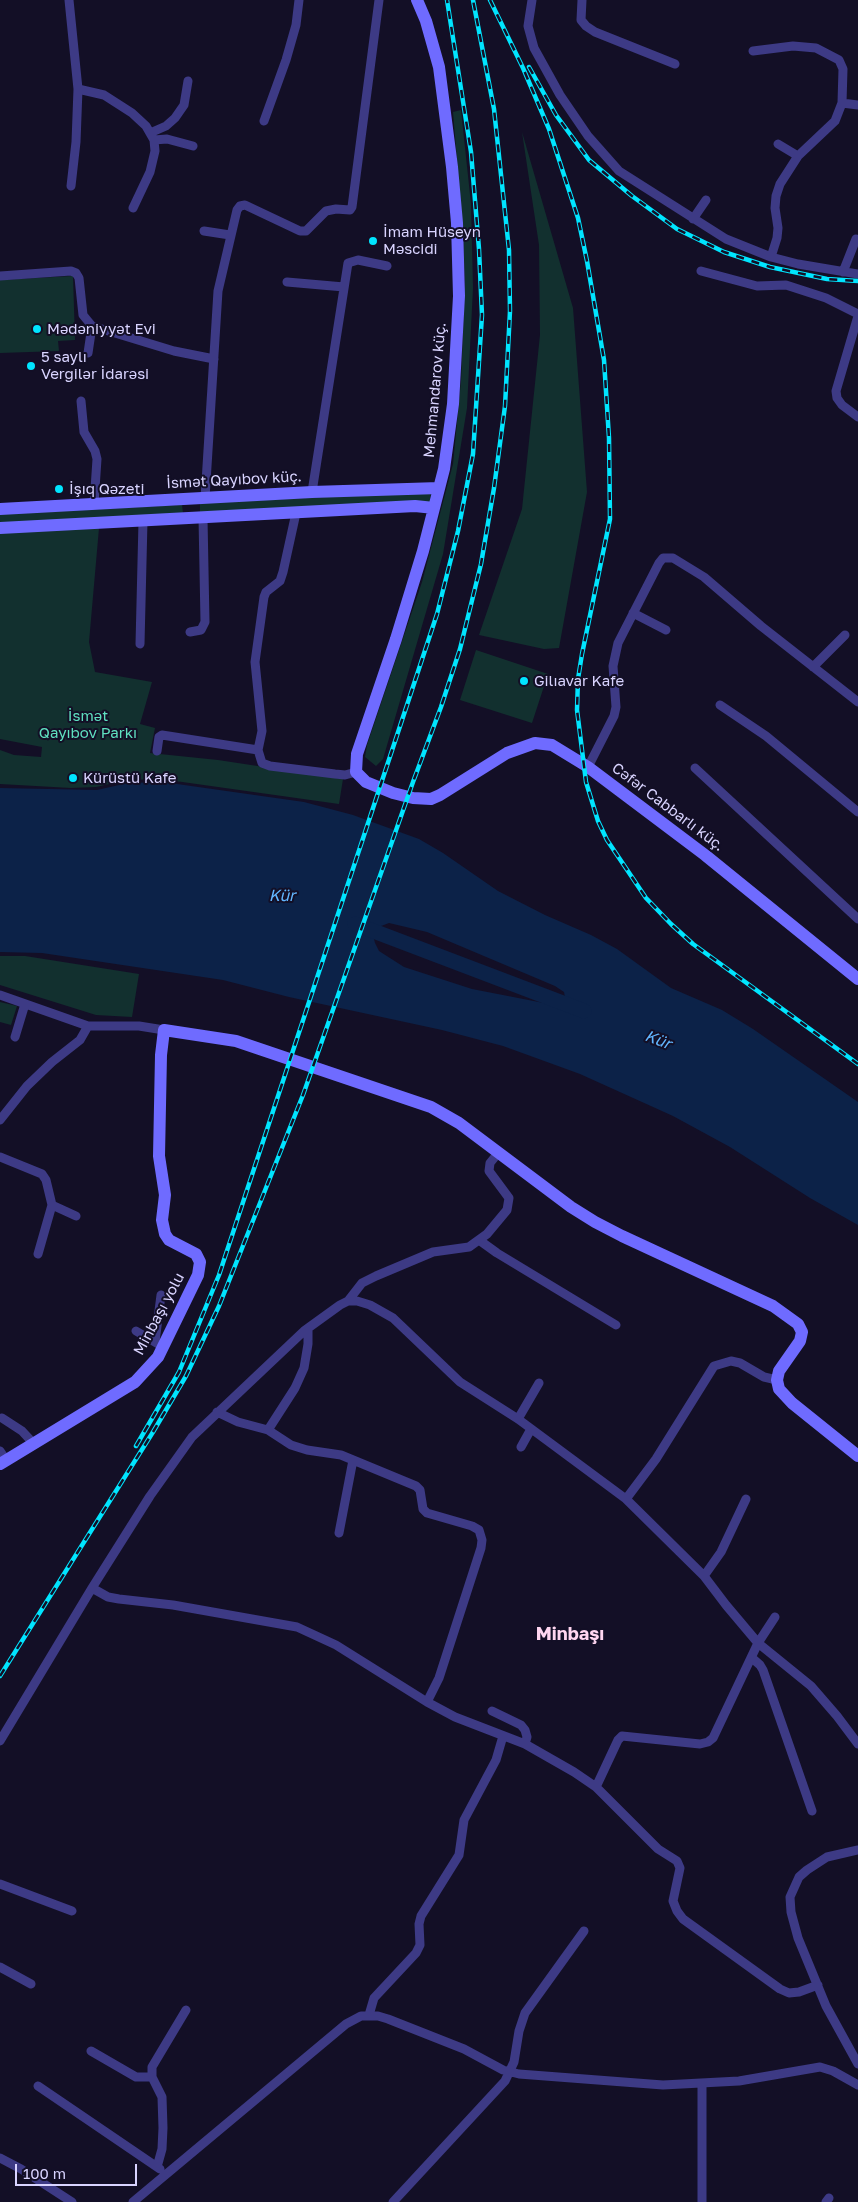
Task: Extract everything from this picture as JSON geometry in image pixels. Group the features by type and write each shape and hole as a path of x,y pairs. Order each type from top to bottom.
{"street":[{"path":"69,0 78,89 76,142 71,186"},
{"path":"264,121 286,60 296,25 299,0"},
{"path":"190,632 201,630 205,622 199,518 200,498 214,359 218,290 230,235 240,206 245,205 300,231 306,231 326,211 336,208 350,210 352,207 379,0"},
{"name":"Mehmandarov küç.","path":"356,772 357,754 396,639 434,508 447,452 453,404 458,322 458,257 452,167 439,67 426,21 417,0"},
{"path":"532,0 528,26 534,48 560,95 588,136 619,170 726,239 771,257 798,264 858,274"},
{"path":"582,0 581,20 586,26 595,32 675,64"},
{"path":"753,51 793,46 816,48 839,60 843,69 842,102 835,121 798,156 780,184 775,208 778,228 771,257"},
{"path":"152,136 176,118 184,105 188,81"},
{"path":"78,89 104,95 132,113 146,126 152,136 155,151 150,172 133,208"},
{"path":"842,102 858,105"},
{"path":"152,136 175,140 193,146"},
{"path":"778,144 798,156"},
{"path":"693,219 706,200"},
{"path":"204,230 230,235"},
{"path":"843,272 856,239"},
{"path":"312,492 348,263 352,260 387,266"},
{"path":"0,276 71,271 80,278 83,315 92,326 174,351 214,359"},
{"path":"701,271 757,286 786,285 826,298 858,315 836,391 837,398 842,405 858,417"},
{"path":"287,282 344,287"},
{"path":"88,353 92,326"},
{"path":"81,401 84,432 95,451 97,459 94,504"},
{"name":"İsmət Qayıbov küç.","path":"0,509 312,492 439,488"},
{"path":"0,528 415,506 434,508"},
{"path":"296,513 280,581 266,592 264,597 255,662 262,731 258,750 262,762 270,766 345,775 356,772"},
{"path":"140,644 143,521"},
{"path":"588,767 614,716 616,707 613,666 615,655 633,613 663,558 673,558 704,577 761,626 858,702"},
{"path":"633,613 666,630"},
{"path":"813,667 845,635"},
{"path":"720,705 766,736 858,812"},
{"path":"157,751 159,737 162,735 258,750"},
{"name":"Cəfər Cabbarlı küç.","path":"356,772 366,782 392,793 423,799 440,795 507,753 535,743 552,745 588,767 705,855 858,979"},
{"path":"695,768 858,919"},
{"path":"0,995 88,1026 139,1026 236,1040 411,1099 444,1114 499,1152 571,1207 595,1222 630,1241 773,1306 798,1324 802,1332 800,1341 779,1370 777,1380 784,1397 858,1456"},
{"path":"15,1037 25,1004"},
{"path":"0,1120 27,1086 52,1062 80,1040 88,1026"},
{"name":"Minbaşı yolu","path":"2,1458 34,1444 135,1382 150,1366 159,1344 200,1267 196,1254 168,1240 164,1234 162,1220 165,1195 160,1165 160,1101 161,1044 164,1030"},
{"path":"0,1741 92,1588 176,1457 192,1437 308,1328 326,1314 348,1301 362,1283 422,1255 462,1249 480,1240 501,1219 507,1210 509,1198 489,1171 490,1163 499,1152"},
{"path":"0,1157 42,1174 46,1180 52,1205 38,1254"},
{"path":"52,1205 76,1216"},
{"path":"480,1240 497,1253 616,1325"},
{"path":"136,1331 159,1344 161,1295"},
{"path":"348,1301 357,1301 370,1305 393,1318 450,1374 518,1419 626,1499 704,1576 758,1643 811,1686 838,1716 858,1744"},
{"path":"268,1430 296,1388 304,1368 308,1344 308,1328"},
{"path":"626,1499 656,1459 714,1366 731,1361 740,1363 764,1377 777,1380"},
{"path":"518,1419 539,1383"},
{"path":"217,1412 238,1422 268,1430 291,1445 307,1450 341,1455 416,1486 420,1490 423,1510 427,1513 472,1526 478,1530 482,1540 481,1548 439,1678 427,1702"},
{"path":"2,1418 22,1431 34,1444"},
{"path":"521,1447 531,1429"},
{"path":"339,1533 352,1460"},
{"path":"704,1576 721,1552 746,1499"},
{"path":"92,1588 119,1599 173,1605 298,1627 336,1645 427,1702 455,1717 525,1744 574,1772 596,1788 658,1849 677,1861 680,1868 673,1901 677,1911 683,1918 780,1989 789,1993 818,1985"},
{"path":"596,1788 618,1740 622,1736 700,1744 708,1742 713,1738 758,1643 775,1617"},
{"path":"752,1658 763,1670 812,1811"},
{"path":"492,1710 521,1725 526,1730 525,1744"},
{"path":"369,2015 374,1998 416,1952 420,1945 419,1924 421,1916 459,1855 464,1820 496,1760 503,1736"},
{"path":"858,1850 827,1857 807,1870 799,1877 790,1897 794,1926 818,1985 837,2028 858,2064"},
{"path":"0,1884 72,1911"},
{"path":"393,2202 465,2127 511,2073 519,2031 525,2013 584,1931"},
{"path":"0,1966 31,1984"},
{"path":"157,2167 162,2149 162,2097 152,2077 155,2061 186,2010"},
{"path":"134,2202 346,2024 354,2019 369,2015 388,2019 464,2049 511,2073 663,2085 739,2081 820,2067 833,2071 858,2085"},
{"path":"91,2051 136,2077 152,2077"},
{"path":"702,2084 702,2202"},
{"path":"38,2086 166,2174"},
{"path":"0,2158 21,2169 72,2202"}],"green space":[{"path":"461,110 471,204 473,288 467,408 443,554 383,759 376,766 365,757 367,745 422,582 453,464 461,381 465,283 463,232 453,112"},
{"path":"522,132 573,308 587,492 559,648 544,649 479,635 522,509 540,335 539,245"},
{"path":"73,276 75,340 58,341 59,351 0,353 0,280"},
{"path":"431,492 430,502 200,512 200,503"},
{"path":"182,505 183,513 0,524 0,514"},
{"name":"İsmət Qayıbov Parkı","path":"99,528 89,642 95,672 152,682 140,724 155,728 150,753 218,760 343,779 339,804 161,779 127,780 96,787 71,788 0,784 0,750 14,755 41,757 42,747 0,739 0,532"},
{"path":"476,650 548,674 532,723 460,700"},
{"path":"0,956 25,956 139,974 132,1017 96,1015 0,985"},
{"path":"0,1002 17,1006 11,1025 0,1022"}],"water":[{"name":"Kür","path":"163,782 304,802 353,815 419,839 443,853 498,891 545,915 591,935 617,949 671,988 722,1010 753,1029 858,1102 858,1225 810,1198 730,1147 673,1116 580,1074 503,1046 442,1030 289,997 223,980 42,953 0,952 0,788 97,790 128,783","holes":["389,923 427,932 555,986 564,992 566,1002 558,1006 472,989 404,967 379,951 373,935 376,928"]}],"waterway":[{"name":"Kür","path":"355,924 584,1011"}],"railway":[{"path":"136,1446 179,1372 219,1275 437,614 458,531 473,454 482,315 471,152 447,0"},
{"path":"0,1676 153,1432 186,1376 219,1306 303,1095 460,649 481,564 494,488 505,406 510,311 509,250 494,109 473,0"},
{"path":"490,0 523,68 549,129 578,218 604,360 609,438 610,519 582,654 578,679 577,710 586,782 598,821 607,840 646,898 671,924 693,944 858,1064"},
{"path":"529,67 556,115 589,160 632,196 677,229 724,252 770,267 827,279 858,281"}],"place":[{"name":"İmam Hüseyn Məscidi","path":"373,241"},
{"name":"Mədəniyyət Evi","path":"37,329"},
{"name":"5 saylı Vergilər İdarəsi","path":"31,366"},
{"name":"İşıq Qəzeti","path":"59,489"},
{"name":"Gilıavar Kafe","path":"524,681"},
{"name":"Kürüstü Kafe","path":"73,778"}],"district":[{"name":"Minbaşı","path":"570,1634"}]}
